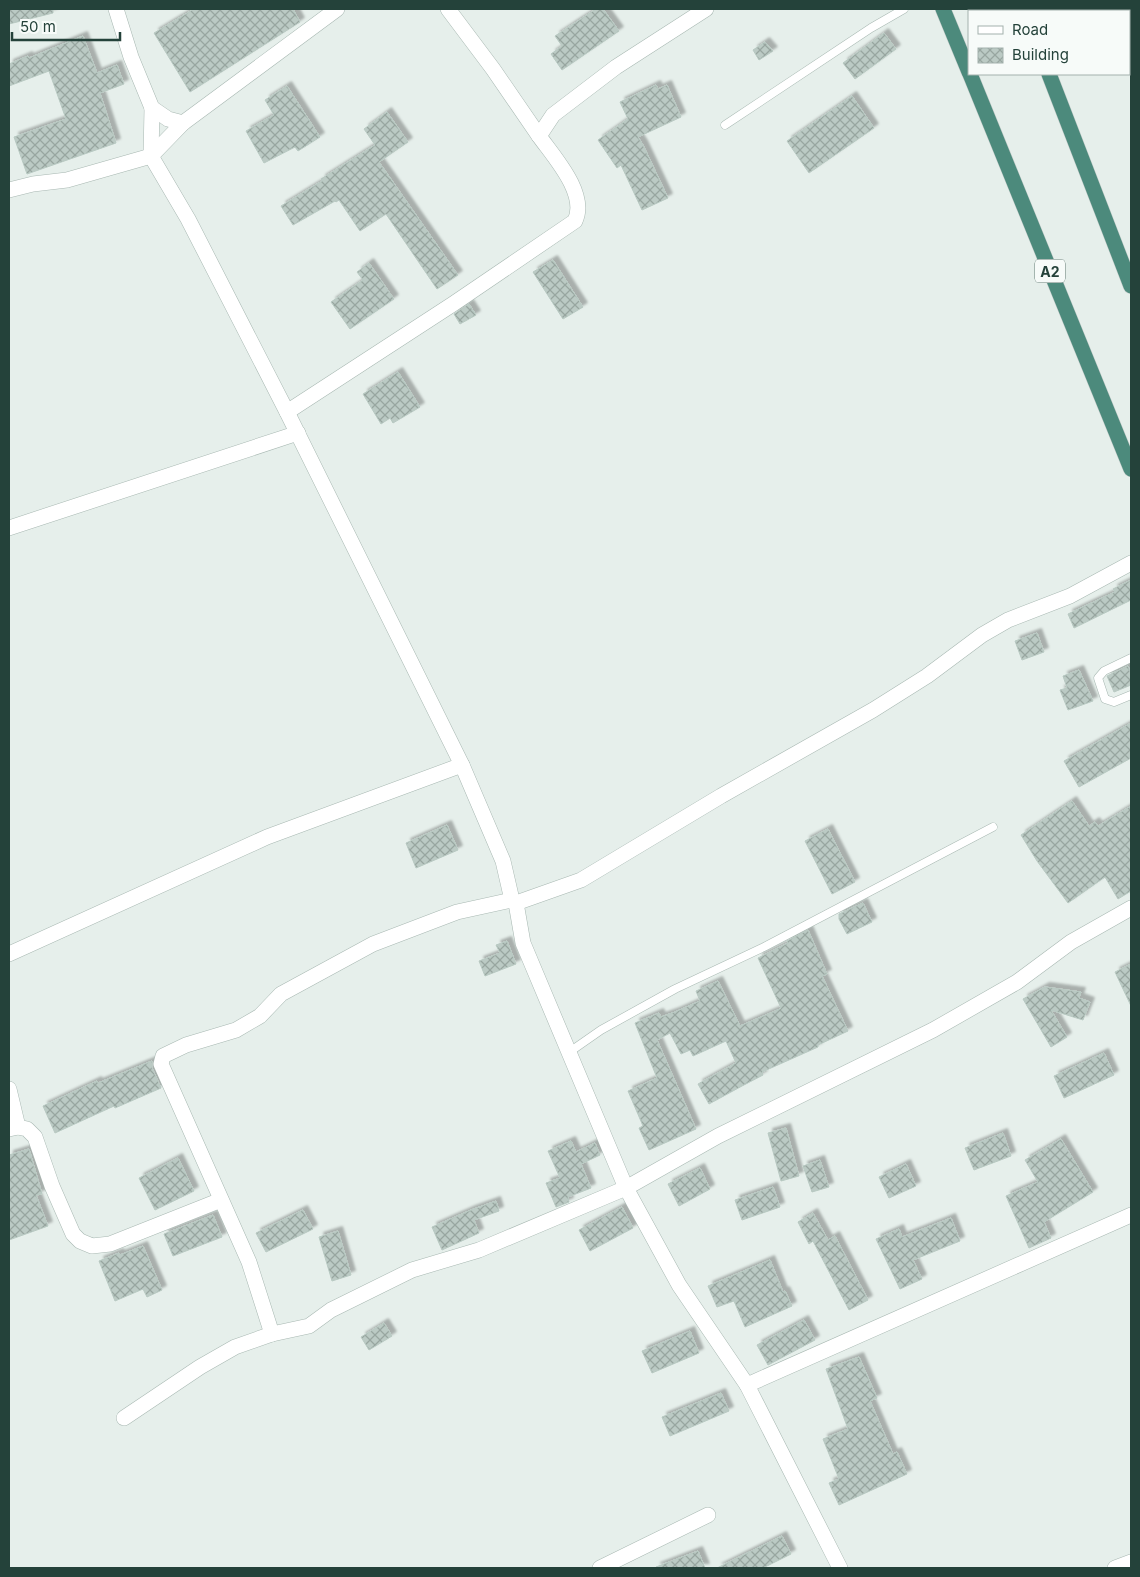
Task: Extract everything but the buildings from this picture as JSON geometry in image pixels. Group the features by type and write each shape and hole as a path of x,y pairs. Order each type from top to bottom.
{"highway":[{"name":"A2","path":"943,9 968,71"},
{"name":"A2","path":"970,75 1131,469"},
{"path":"1049,75 1131,286"}],"street":[{"path":"116,9 130,56 152,108 151,156 188,219 288,412 462,765 503,862 523,943 626,1188 679,1285 747,1385 840,1568"},
{"path":"9,190 33,184 67,180 151,156 183,123 337,9"},
{"path":"288,412 453,304 575,221 578,214 577,200 572,184 493,69 448,9"},
{"path":"539,136 554,115 616,67 706,9"},
{"path":"152,108 168,119 183,123"},
{"path":"9,528 298,433"},
{"path":"272,1334 249,1262 161,1064 163,1056 186,1045 236,1030 260,1016 280,994 373,944 457,912 514,901 581,880 721,796 873,710 927,676 982,635 1008,620 1070,596 1131,563"},
{"path":"9,954 267,838 462,765"},
{"path":"124,1418 200,1367 235,1347 272,1334 309,1326 331,1310 412,1270 479,1250 626,1188 718,1136 933,1030 1017,982 1071,942 1131,908"},
{"path":"9,1089 13,1128 27,1129 35,1137 52,1186 72,1234 80,1241 92,1246 110,1244 221,1200"},
{"path":"747,1385 1131,1215"},
{"path":"600,1568 708,1515"}],"lane":[{"path":"726,125 871,28 904,9"},
{"path":"1131,658 1104,671 1098,678 1105,699 1114,702 1131,695"},
{"path":"568,1053 601,1030 675,989 764,947 993,827"}]}
